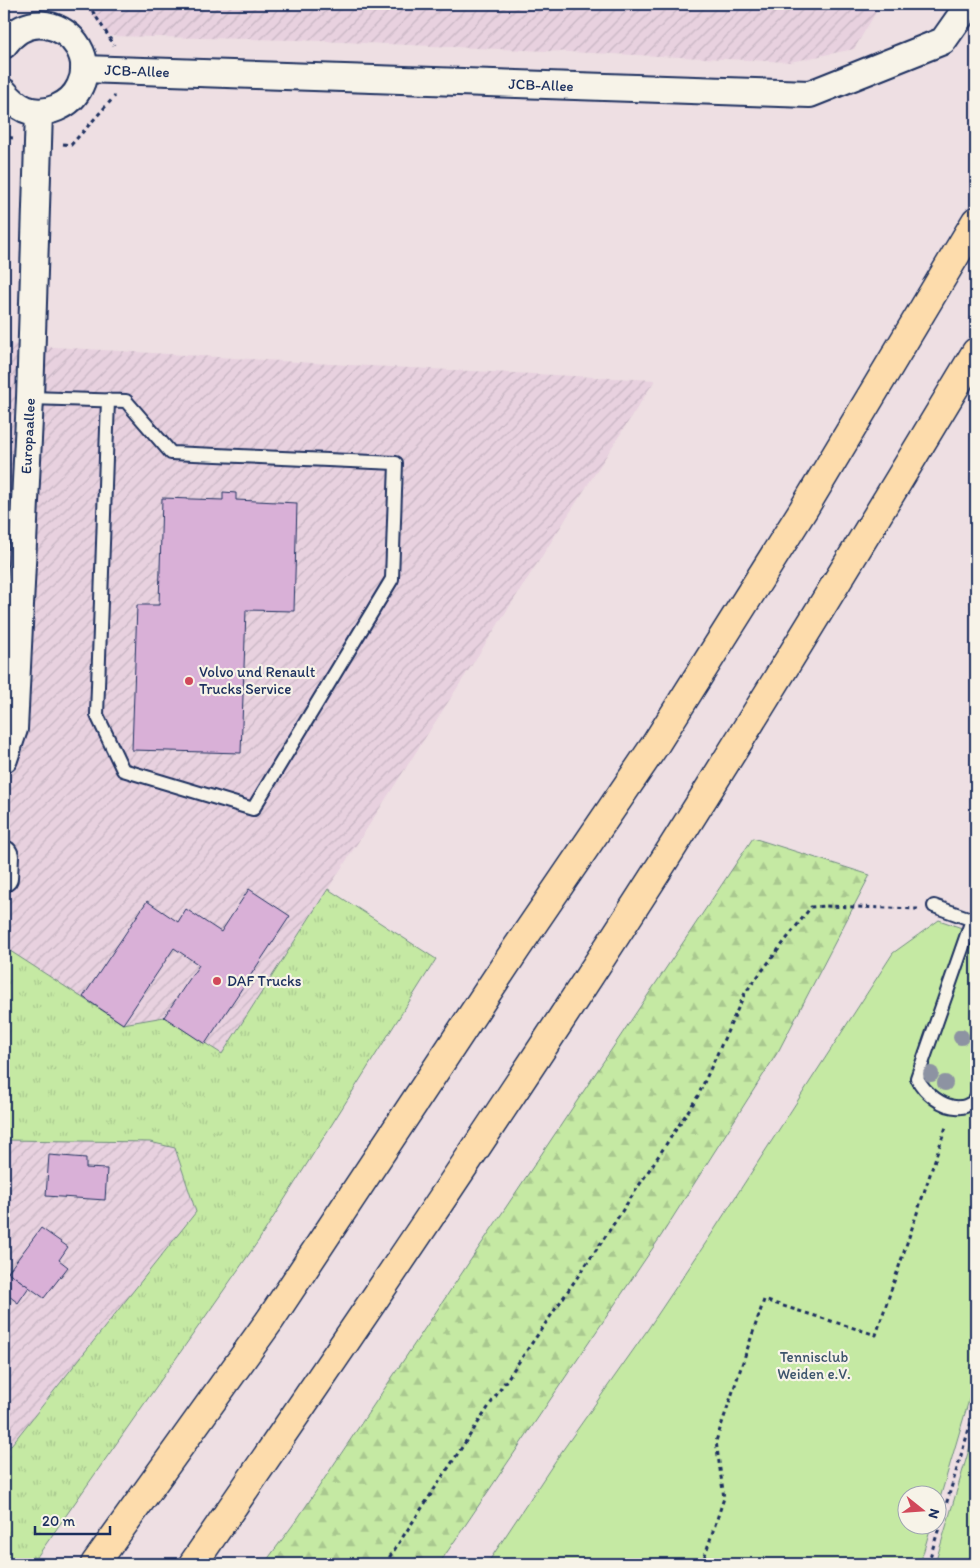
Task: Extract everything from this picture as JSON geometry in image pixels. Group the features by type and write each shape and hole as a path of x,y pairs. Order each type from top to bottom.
{"highway":[{"path":"95,1564 270,1320 516,949 655,745 803,510 976,221"},
{"path":"193,1564 486,1133 664,860 845,570 976,352"}],"street":[{"name":"JCB-Allee","path":"84,69 810,94 942,41 969,4"},
{"path":"4,45 10,36 41,14 76,42 82,55 84,69 80,86 70,100 56,109 39,112 25,109 13,102 4,92"},
{"name":"Europaallee","path":"4,759 14,729 11,635 30,398 39,112"},
{"path":"4,854 4,878"}],"lane":[{"path":"30,398 108,400 126,401 171,453 396,462 392,579 253,808 123,770 97,715 108,400"},
{"path":"934,906 974,921 917,1078 921,1087 929,1096 953,1107 963,1108 975,1101 976,1097"}],"path":[{"path":"385,1564 508,1377 603,1240 698,1096 745,993 810,907 919,910 934,906"},
{"path":"702,1564 724,1498 716,1441 764,1300 876,1334 946,1129"},
{"path":"928,1564 976,1406"}],"shaded area":[{"path":"83,4 881,4 854,49 790,62 298,40 109,36"},
{"path":"4,344 330,364 655,380 222,1054 175,1148 196,1212 4,1454"}],"green space":[{"path":"753,838 870,875 779,1050 661,1236 439,1564 264,1564 298,1518"},
{"path":"328,889 436,959 259,1240 32,1564 4,1564 4,1454 196,1212 175,1148 150,1142 4,1140 4,947 123,1024 164,1017 222,1054"},
{"name":"Tennisclub Weiden e.V.","path":"939,920 976,933 976,1376 944,1486 898,1486 898,1536 928,1536 920,1564 487,1564 560,1454 707,1241 893,953"},
{"path":"976,1426 976,1564 935,1564 943,1536 948,1536 948,1520"}],"building":[{"name":"Volvo und Renault Trucks Service","path":"223,492 236,493 236,500 297,503 294,611 246,610 241,753 132,750 137,605 159,605 162,498 223,500"},
{"name":"DAF Trucks","path":"249,889 290,916 205,1044 164,1017 199,965 174,948 123,1024 83,997 147,901 178,922 186,909 221,932"},
{"path":"49,1155 86,1158 86,1168 107,1169 105,1200 46,1196"},
{"path":"41,1228 68,1247 59,1260 68,1267 44,1298 8,1272"},
{"path":"8,1272 29,1287 18,1303 4,1292 4,1279"}],"place":[{"name":"Volvo und Renault Trucks Service","path":"189,681"},
{"name":"DAF Trucks","path":"217,981"}]}
